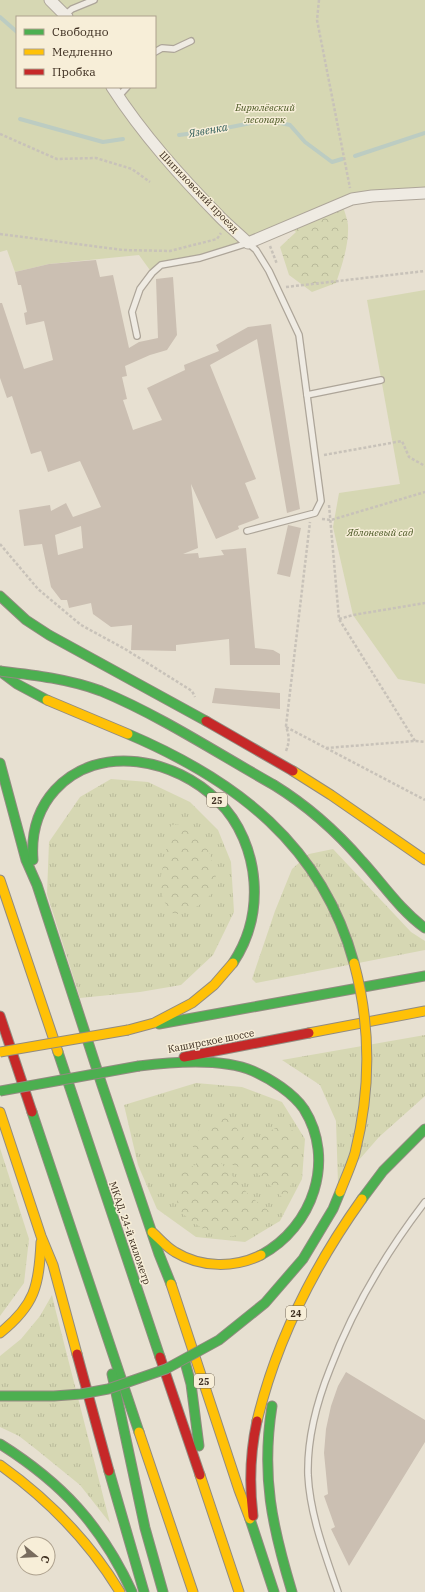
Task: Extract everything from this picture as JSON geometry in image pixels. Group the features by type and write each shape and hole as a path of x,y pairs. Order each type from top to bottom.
{"main road":[{"path":"0,596 26,620 49,635 184,708 288,768 331,794 425,860"},
{"path":"0,671 24,688 47,700 190,761 222,781 255,807 289,841 316,879 340,922 356,968 365,1009 369,1058 366,1102 358,1143 344,1186 326,1225 304,1259 278,1291 250,1318 182,1361 142,1379 107,1389 68,1395 32,1397 0,1396"},
{"path":"0,671 35,674 67,681 112,696 152,715 292,795 333,829 403,909 425,928"},
{"name":"25","path":"36,885 32,853 34,829 42,807 59,785 80,769 108,761 131,761 152,764 177,773 204,788 226,809 240,830 250,856 255,882 253,908 248,934 238,955 220,978 198,999 150,1025"},
{"path":"0,763 26,860 36,885 151,1231 177,1254 196,1262 217,1265 239,1263 261,1256 285,1238 300,1222 312,1202 318,1181 319,1157 316,1134 304,1109 289,1093 267,1078 246,1068 208,1063 152,1064"},
{"name":"МКАД, 24-й километр","path":"0,880 239,1592"},
{"path":"0,1052 425,976"},
{"name":"Каширское шоссе","path":"0,1091 152,1064 425,1011"},
{"path":"0,1016 192,1592"},
{"path":"0,1112 41,1236 53,1264 118,1504 144,1592"},
{"name":"24","path":"274,1592 255,1532 251,1497 250,1468 255,1436 272,1369 311,1282 348,1216 370,1186 385,1169 425,1129"},
{"name":"25","path":"151,1231 177,1298 239,1490 255,1532"},
{"path":"0,1333 12,1324 26,1309 34,1295 40,1271 41,1236"},
{"path":"159,1254 191,1384 206,1494"},
{"path":"98,1309 145,1528 163,1592"},
{"name":"24","path":"285,1338 270,1418 267,1454 269,1500 274,1531 292,1592"},
{"path":"0,1444 20,1455 45,1474 70,1497 96,1528 114,1555 132,1592"},
{"path":"0,1466 29,1486 70,1524 111,1576 120,1592"}],"street":[{"path":"50,0 66,16"},
{"name":"Шипиловский проезд","path":"113,88 167,161 222,220 248,243"},
{"path":"248,243 352,199 425,192"}],"lane":[{"path":"66,16 72,9 94,0"},
{"path":"156,51 162,48 174,49 191,41"},
{"path":"118,97 126,88"},
{"path":"137,336 132,312 140,289 161,265 200,258 248,243 256,250 269,271 298,335 321,501 314,513 247,531"},
{"path":"307,395 381,380"},
{"path":"338,1592 317,1526 310,1493 308,1457 313,1419 318,1400 341,1338 356,1308 390,1250 425,1202"}],"path":[{"path":"318,0 317,20 352,199"},
{"path":"0,134 57,159 96,158 132,169 150,182"},
{"path":"0,234 123,250 170,251 218,240 221,234"},
{"path":"268,242 278,267"},
{"path":"283,288 425,271"},
{"path":"323,456 402,441 409,457 425,466"},
{"path":"317,519 331,520 425,492"},
{"path":"287,747 289,738 286,726 310,519"},
{"path":"331,520 339,619 415,741"},
{"path":"0,544 38,589 57,607 81,625 125,649 192,691 196,700"},
{"path":"339,619 353,615 425,603"},
{"path":"286,726 425,800"},
{"path":"326,748 415,741 425,742"},
{"path":"279,748 292,756"}],"green space":[{"name":"Бирюлёвский лесопарк","path":"0,0 425,0 425,193 372,196 248,243 161,265 152,273 139,255 49,264 15,272 7,250 0,252"},
{"path":"339,196 346,214 348,225 343,262 336,283 312,292 289,275 280,247 296,232 281,219"},
{"name":"Яблоневый сад","path":"425,290 425,684 398,679 353,615 333,527 339,493 400,484 367,300"},
{"path":"111,779 148,782 190,802 218,830 231,862 234,912 213,955 181,985 140,992 80,998 47,894 49,842 80,797"},
{"path":"189,824 210,854 218,885 204,901 195,908 174,915 163,900 160,881 171,825"},
{"path":"333,849 411,932 425,941 425,950 256,983 252,979 275,911 292,869 309,854"},
{"path":"425,1035 425,1096 379,1137 338,1184 336,1121 320,1085 282,1060"},
{"path":"196,1083 242,1087 282,1102 305,1139 302,1179 280,1221 245,1242 196,1237 157,1209 138,1165 124,1105"},
{"path":"227,1116 249,1144 277,1127 295,1131 302,1148 298,1167 285,1200 256,1172 219,1161 250,1196 275,1216 252,1231 236,1236 218,1235 209,1232 176,1209 182,1171 197,1164 190,1135"},
{"path":"0,1148 29,1239 24,1283 0,1316"},
{"path":"52,1295 110,1523 80,1485 19,1436 0,1427 0,1356 21,1339 40,1316"}],"building":[{"path":"96,260 100,277 113,275 129,348 139,342 158,338 156,279 173,277 177,335 167,350 150,355 125,366 127,376 122,377 127,399 123,400 133,430 162,420 147,388 185,370 184,365 219,351 216,345 248,327 271,324 300,509 287,513 257,339 210,365 256,479 245,483 259,518 238,526 239,529 216,539 191,484 198,548 183,554 198,553 199,558 224,555 221,550 246,548 255,648 273,650 280,654 280,665 230,665 229,639 176,645 176,651 131,650 132,625 111,627 93,614 91,603 69,608 67,600 61,600 51,587 42,544 24,546 19,510 50,505 51,511 66,503 73,517 101,507 80,461 48,472 41,451 31,454 12,396 7,398 0,378 0,303 2,303 24,369 53,360 44,321 26,325 24,313 27,312 21,285 18,285 15,272 49,264","holes":["81,526 83,548 58,555 55,535"]},
{"path":"288,525 301,528 290,577 277,574"},
{"path":"215,688 280,693 280,709 212,703"},
{"path":"346,1372 425,1420 425,1442 349,1566 331,1529 335,1527 324,1496 328,1494 324,1453 326,1429 331,1406 338,1386"}],"waterway":[{"name":"Язвенка","path":"0,17 16,31"},
{"path":"20,119 103,142 123,139"},
{"name":"Язвенка","path":"179,135 211,131 266,120 290,125 305,142 332,162 342,159"},
{"name":"Язвенка","path":"355,156 425,133"}],"traffic: fast":[{"path":"0,596 26,620 49,635 206,721"},
{"path":"0,671 17,684 47,700"},
{"path":"0,671 64,680 101,691 167,723 274,785"},
{"path":"128,734 167,752 204,773 239,796 270,822 297,851 320,884 340,921 354,963"},
{"path":"33,860 34,832 40,814 55,790 73,775 93,766 115,761 137,762 160,766 181,775 201,786 226,809 239,828 248,849 253,871 254,904 247,934 239,954 233,963"},
{"path":"0,763 26,860 37,885 102,1085 159,1254 171,1284"},
{"path":"274,785 310,810 332,829 400,905 425,928"},
{"path":"159,1024 425,976"},
{"path":"58,1052 160,1357"},
{"path":"139,1066 197,1062 227,1064 241,1067 253,1071 274,1082 294,1097 304,1109 313,1129 318,1149 318,1170 314,1191 306,1210 294,1228 279,1243 261,1255"},
{"path":"0,1091 139,1066"},
{"path":"32,1112 139,1432"},
{"path":"362,1199 383,1171 425,1129"},
{"path":"0,1396 54,1396 81,1394 108,1389 166,1369 219,1340 265,1303 303,1259 333,1209 340,1192"},
{"path":"185,1362 191,1384 199,1446"},
{"path":"112,1374 145,1528 163,1592"},
{"path":"272,1406 268,1455 270,1500 279,1545 292,1592"},
{"path":"0,1444 42,1474 61,1490 78,1508 107,1546 132,1592"},
{"path":"109,1471 144,1592"},
{"path":"250,1519 274,1592"}],"traffic: slow":[{"path":"47,700 128,734"},
{"path":"293,771 331,795 425,860"},
{"path":"0,880 58,1052"},
{"path":"128,1030 154,1023 192,1003 214,985 233,963"},
{"path":"340,1192 355,1153 364,1105 366,1081 367,1058 364,1010 354,963"},
{"path":"309,1033 425,1011"},
{"path":"0,1052 128,1030"},
{"path":"0,1112 41,1236 53,1265 77,1354"},
{"path":"257,1421 275,1362 299,1305 328,1250 362,1199"},
{"path":"152,1232 175,1252 196,1261 229,1264 261,1255"},
{"path":"0,1333 21,1313 33,1294 39,1271 41,1242"},
{"path":"171,1284 250,1519"},
{"path":"139,1432 193,1592"},
{"path":"0,1465 35,1492 67,1522 108,1573 120,1592"},
{"path":"200,1475 239,1592"}],"traffic: jam":[{"path":"206,721 293,771"},
{"path":"0,1016 32,1112"},
{"path":"184,1057 309,1033"},
{"path":"77,1354 109,1471"},
{"path":"160,1357 200,1475"},
{"path":"253,1516 251,1468 257,1421"}]}
